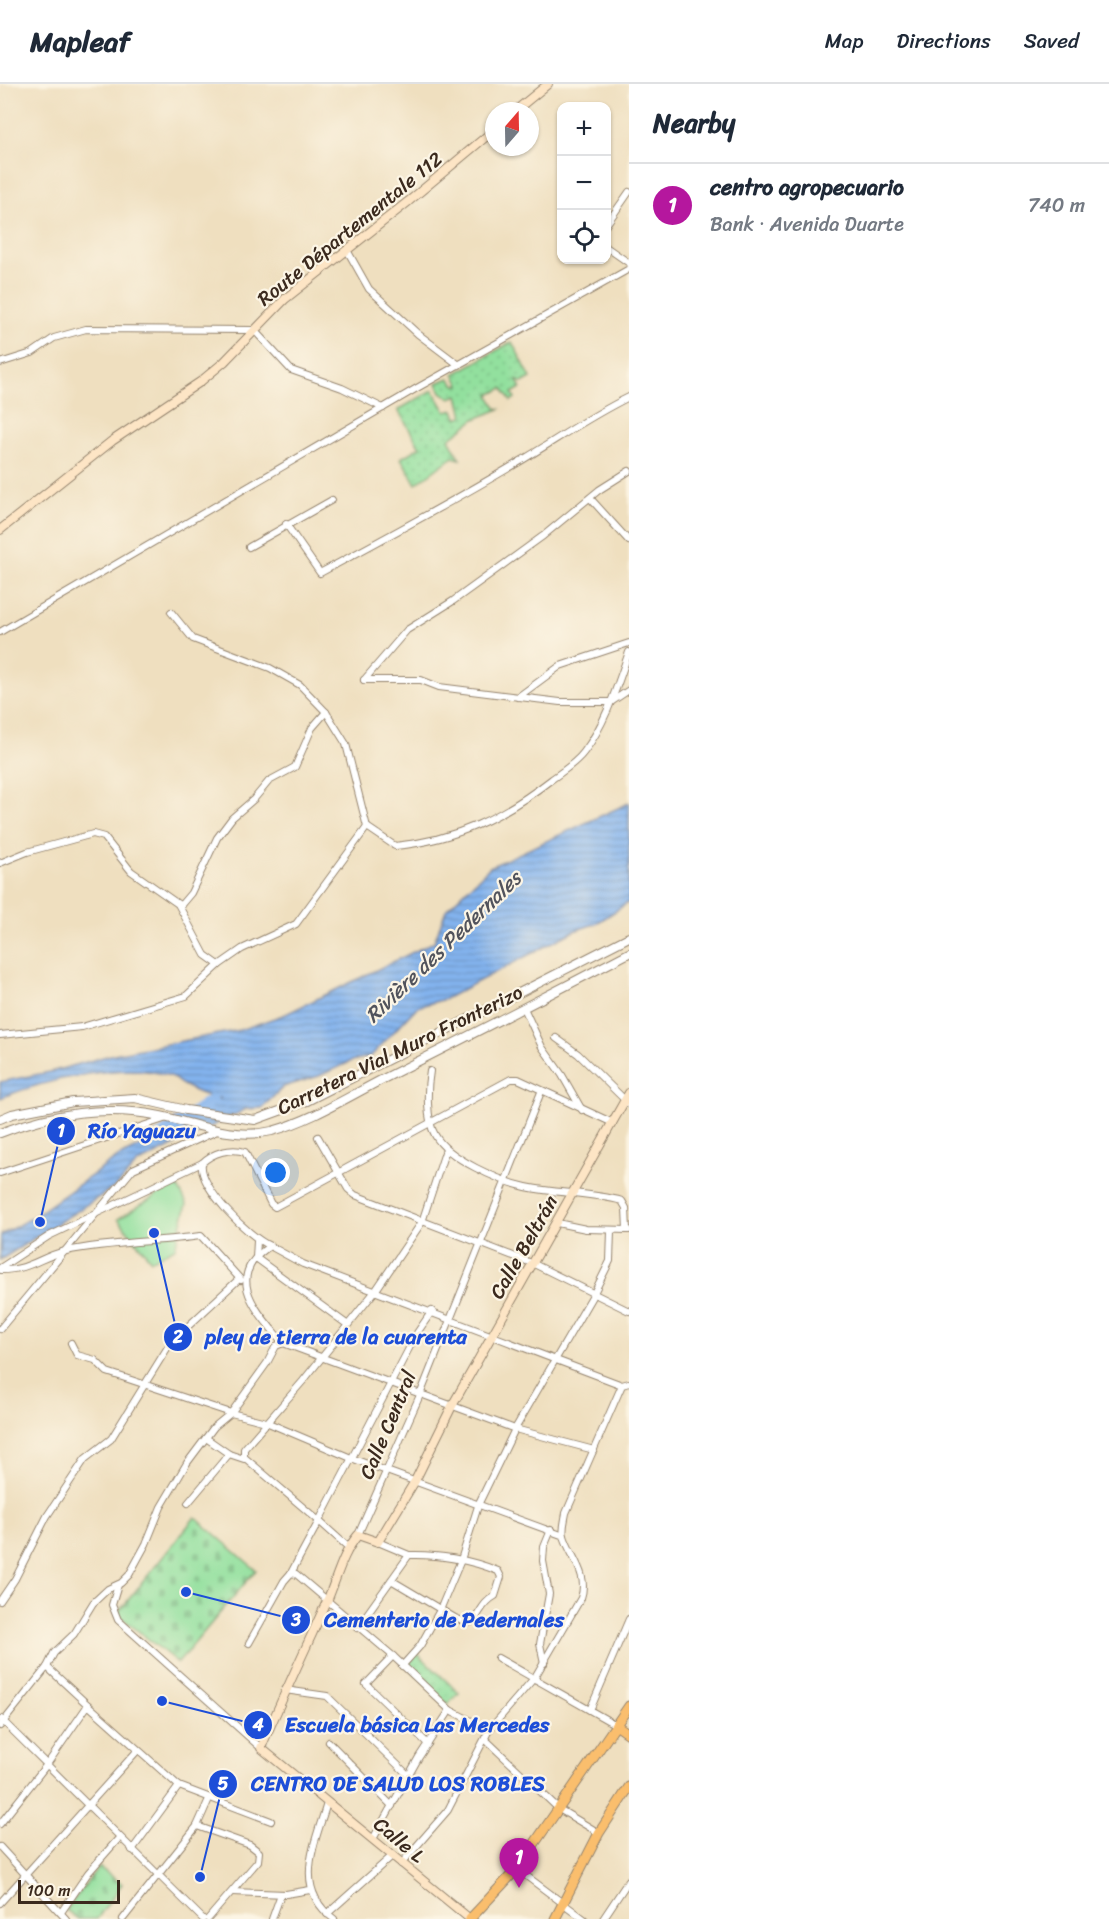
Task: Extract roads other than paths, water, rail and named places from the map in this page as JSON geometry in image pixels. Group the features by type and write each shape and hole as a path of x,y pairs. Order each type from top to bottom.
{"main road":[{"path":"526,102 548,84"},
{"name":"Route Départementale 112","path":"0,530 112,441 224,362 285,299 485,138"},
{"name":"Calle Beltrán","path":"378,1542 415,1481 452,1406 627,1099"},
{"path":"358,1535 378,1542"},
{"name":"Calle Central","path":"261,1748 285,1690 327,1601 348,1547 358,1535"},
{"path":"470,1919 517,1869 629,1706"},
{"path":"616,1725 629,1734"},
{"name":"Calle L","path":"261,1748 470,1919"},
{"path":"555,1919 599,1833 629,1787"}],"street":[{"path":"611,218 629,192"},
{"path":"346,250 369,289 418,334 459,365"},
{"path":"611,250 629,263"},
{"path":"0,632 383,408 629,269"},
{"path":"0,363 32,353 54,338 86,329 254,330 291,370 342,388 383,408"},
{"path":"286,524 320,573 432,512 519,462 595,414 629,397"},
{"path":"629,471 590,498 543,536 407,630 364,680 421,680 439,687 560,702 611,702 629,690"},
{"path":"590,498 629,541"},
{"path":"249,547 332,500"},
{"path":"171,612 194,639 270,668 300,685 326,712 346,744 367,827 395,846 430,843 478,826 530,796 583,754 611,702 629,652"},
{"path":"518,698 560,666 629,643"},
{"path":"180,906 191,893 217,838 232,818 254,799 268,781 295,767 312,728 326,712"},
{"path":"0,1035 82,1027 186,996 219,965 242,949 296,924 367,827"},
{"path":"0,863 27,852 98,835 109,843 131,872 180,906 205,955 219,965"},
{"name":"Carretera Vial Muro Fronterizo","path":"0,1119 12,1114 73,1102 135,1098 186,1110 255,1120 307,1101 629,937"},
{"name":"Carretera Vial Muro Fronterizo","path":"0,1133 17,1127 98,1111 125,1111 235,1133 272,1130 328,1107 629,953"},
{"path":"524,1008 542,1047 562,1075 582,1110"},
{"path":"556,1038 578,1054 627,1099"},
{"path":"430,1071 426,1095 435,1135 446,1149 478,1168 526,1187 622,1201 626,1208 628,1230 611,1231 557,1223"},
{"path":"0,1269 49,1236 202,1163 210,1155 239,1150 245,1152 270,1204 275,1207 511,1079 518,1079 541,1092 613,1123"},
{"name":"Calle Central","path":"358,1535 420,1395 504,1179 541,1092"},
{"path":"0,1173 167,1118"},
{"path":"0,1329 133,1169 219,1130"},
{"path":"318,1137 338,1172 355,1195 534,1264 629,1311"},
{"path":"245,1459 244,1449 376,1290 422,1222 446,1149"},
{"path":"202,1163 201,1169 206,1183 257,1241 303,1264 626,1384 566,1513 564,1536 577,1559 584,1587 535,1677 489,1730 486,1740 448,1810 401,1864"},
{"path":"402,1666 420,1646 440,1610 461,1560 479,1503 515,1429 594,1293 610,1261 611,1231"},
{"path":"0,1269 21,1270 66,1251 109,1244 201,1236 246,1285 258,1315 283,1343 515,1429 594,1450"},
{"path":"256,1258 257,1241"},
{"path":"246,1285 248,1273 256,1258 270,1246"},
{"path":"256,1258 348,1325"},
{"path":"0,1601 15,1579 47,1516 85,1459 111,1439 171,1341 239,1279"},
{"path":"249,1642 291,1573 417,1333 432,1311"},
{"path":"70,1343 77,1355 94,1360 107,1372 147,1383 231,1413 266,1422 351,1458 564,1536"},
{"path":"203,1919 88,1807 48,1763 1,1722 47,1667 50,1659 74,1634 93,1603 108,1589 118,1585 129,1575 146,1544 161,1507 206,1438 231,1413 267,1363 276,1346 283,1343"},
{"path":"206,1438 229,1454 245,1459 348,1547"},
{"path":"188,1503 229,1454"},
{"path":"544,1663 540,1644 549,1594 543,1561 551,1530"},
{"path":"378,1542 409,1555 461,1560 498,1571 501,1577 499,1591 481,1606 473,1622 462,1622 391,1580"},
{"path":"357,1628 409,1555"},
{"path":"291,1573 299,1576 357,1628 393,1656 450,1710 489,1730"},
{"name":"Calle L","path":"118,1585 112,1605 118,1620 261,1748"},
{"path":"590,1710 629,1619"},
{"path":"393,1656 366,1684 428,1744"},
{"path":"498,1658 616,1725"},
{"path":"47,1667 137,1751 179,1786 271,1821"},
{"path":"285,1690 327,1696 409,1776"},
{"path":"0,1824 48,1763 88,1705"},
{"path":"373,1839 450,1710"},
{"path":"486,1740 559,1809 599,1833"},
{"path":"328,1742 392,1806"},
{"path":"0,1903 27,1876 137,1751"},
{"path":"132,1851 179,1786"},
{"path":"123,1919 197,1826 209,1799"},
{"path":"327,1803 308,1875 310,1890 321,1910 334,1919"},
{"path":"197,1826 250,1845 260,1852 258,1861 208,1919"},
{"path":"62,1911 88,1873 119,1838"},
{"path":"0,1847 62,1911 66,1919"},
{"path":"327,1914 392,1856"},
{"path":"517,1869 584,1919"},
{"path":"603,1919 629,1880"},
{"path":"233,1892 281,1894 310,1890"},
{"path":"272,1919 281,1894"},
{"path":"478,1910 484,1919"}],"water":[{"name":"Rivière des Pedernales","path":"629,803 629,902 597,923 574,931 445,999 417,1007 371,1056 283,1087 262,1108 246,1109 137,1164 118,1185 0,1260 1,1235 36,1215 118,1157 166,1134 221,1098 196,1092 169,1076 149,1071 128,1070 83,1075 38,1085 0,1098 0,1082 54,1071 114,1054 240,1030 286,1014 434,942 446,910 490,867"}],"waterway":[{"path":"147,1146 212,1100"}],"place":[{"name":"Río Yaguazu","path":"40,1222"},
{"name":"pley de tierra de la cuarenta","path":"154,1233"},
{"name":"Cementerio de Pedernales","path":"186,1592"},
{"name":"Escuela básica Las Mercedes","path":"162,1701"},
{"name":"CENTRO DE SALUD LOS ROBLES","path":"200,1877"},
{"name":"centro agropecuario","path":"519,1888"}]}
